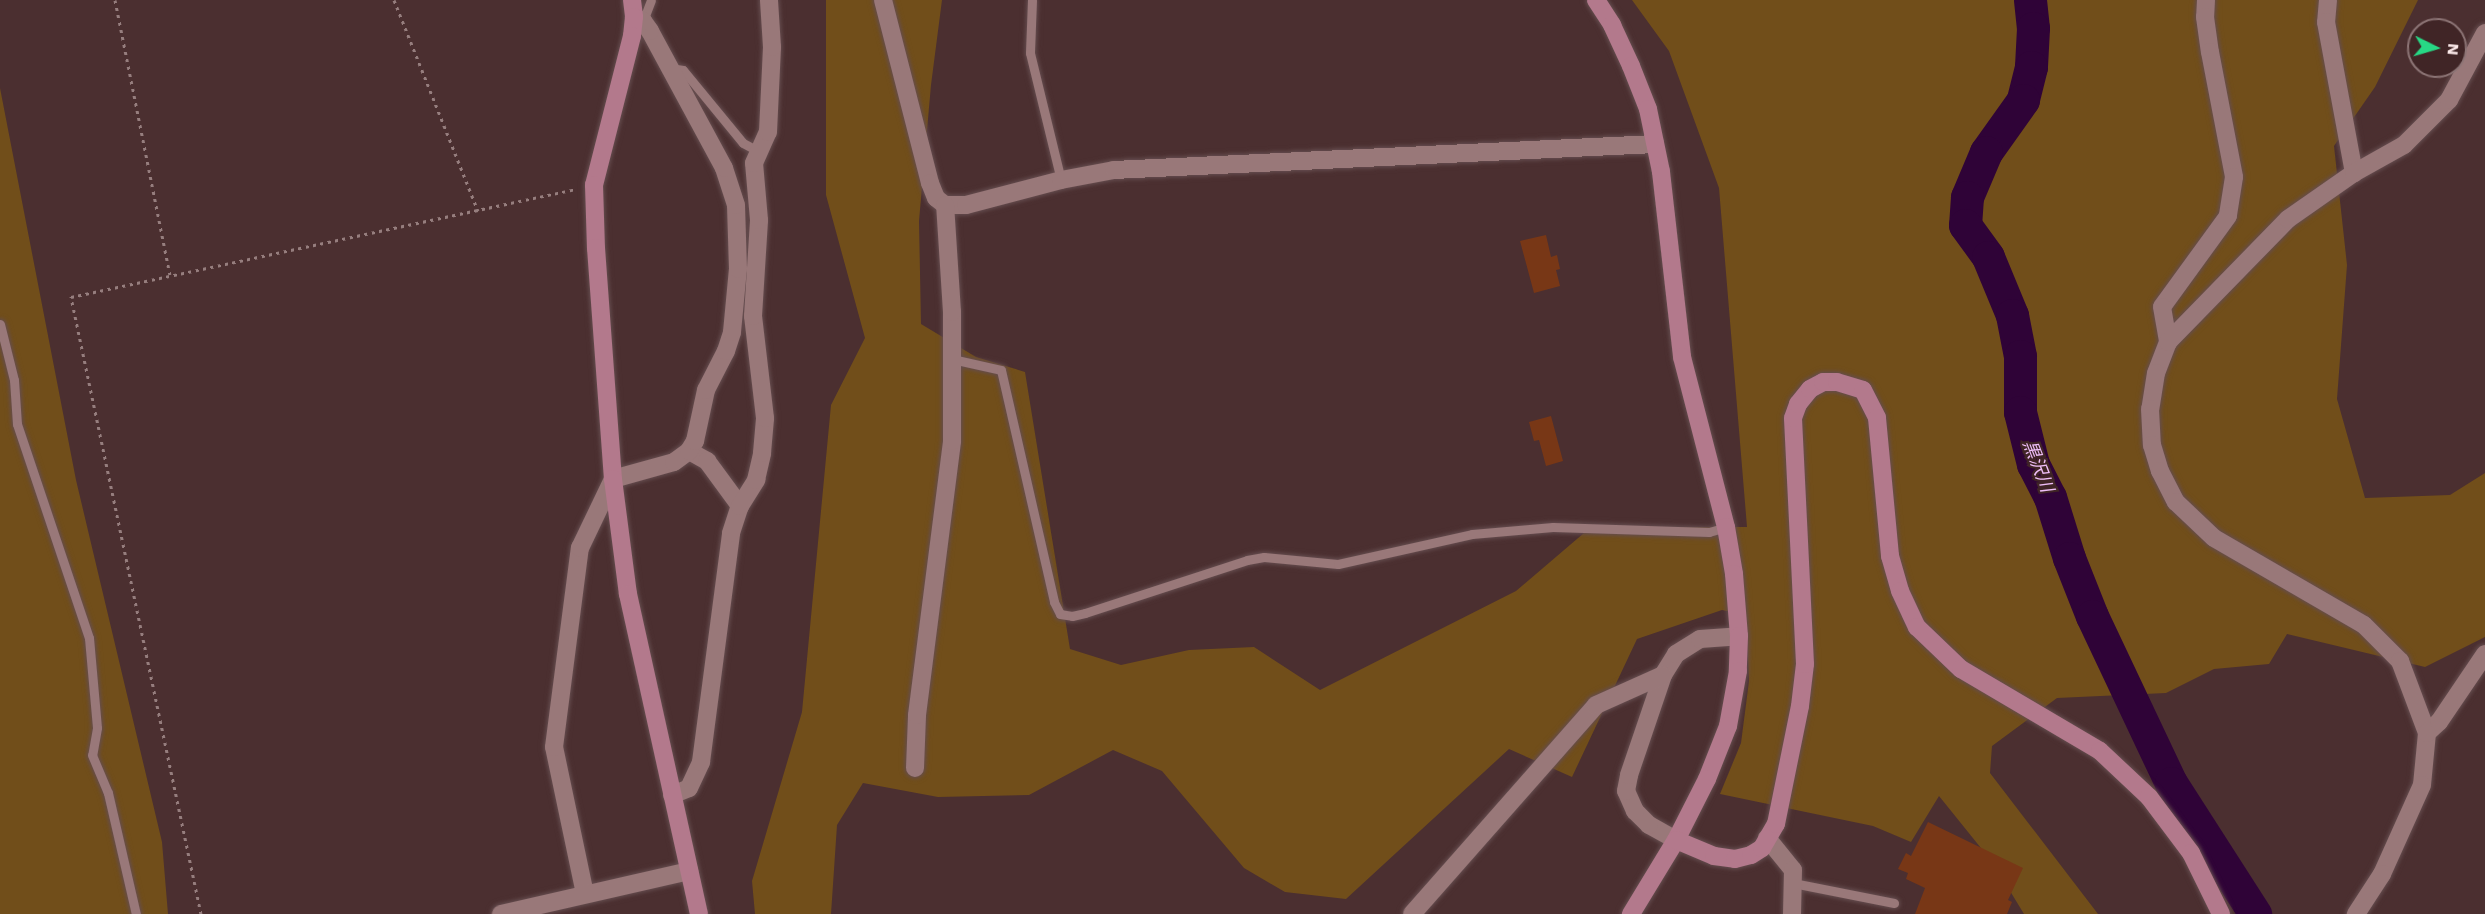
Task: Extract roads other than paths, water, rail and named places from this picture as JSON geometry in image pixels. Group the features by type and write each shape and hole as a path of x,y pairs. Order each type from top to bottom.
{"street":[{"path":"672,795 689,788 701,762 731,533 740,506 756,480 762,453 765,418 753,316 759,220 754,163 768,132 772,47 769,0"},
{"path":"883,0 930,183 936,198 945,205 966,205 1061,180 1114,170 1655,144"},
{"path":"1596,0 1612,25 1648,109 1666,207 1670,269 1682,357 1726,527 1734,574 1738,636 1738,671 1728,726 1707,779 1677,840 1631,914"},
{"path":"2168,342 2162,307 2228,216 2234,177 2205,17 2206,0"},
{"path":"2328,0 2326,22 2354,173"},
{"path":"613,479 674,462 689,451 694,441 706,390 726,351 732,332 738,269 736,205 724,168 670,68 637,13"},
{"path":"637,13 594,185 596,248 613,479 628,594 699,914"},
{"path":"2356,914 2382,874 2421,785 2427,733 2400,661 2364,625 2214,538 2176,502 2160,471 2152,445 2150,410 2156,373 2168,342 2288,219 2354,173 2404,145 2449,100 2485,33"},
{"path":"915,768 917,715 952,441 952,312 945,205"},
{"path":"1738,636 1700,639 1677,654 1663,675 1629,775 1626,791 1635,811 1649,825 1714,856 1735,859 1751,855 1762,848 1776,824 1798,717 1805,664 1793,417 1798,404 1810,389 1823,382 1837,382 1863,390 1877,418 1890,556 1900,591 1917,627 1961,669 2100,751 2133,781 2149,797 2191,853 2221,914"},
{"path":"689,451 707,462 740,506"},
{"path":"585,894 554,747 580,548 613,479"},
{"path":"2427,733 2439,722 2485,654"},
{"path":"1412,914 1596,705 1663,675"},
{"path":"1767,838 1793,870 1792,914"},
{"path":"501,914 689,871"}],"lane":[{"path":"637,13 651,0"},
{"path":"1032,0 1030,53 1061,180"},
{"path":"670,68 683,70 743,143 758,151"},
{"path":"0,324 14,380 17,424 89,638 96,728 92,755 108,793 136,914"},
{"path":"952,359 1001,370 1054,602 1060,614 1072,616 1084,613 1247,560 1264,557 1338,564 1472,534 1553,527 1709,532 1726,527"},
{"path":"1793,883 1894,903"}],"waterway":[{"name":"黒沢川","path":"2030,0 2033,28 2031,67 2023,100 1986,152 1967,197 1965,225 1988,257 2012,315 2020,356 2020,412 2033,464 2050,497 2069,558 2092,616 2171,783 2255,914"}]}
